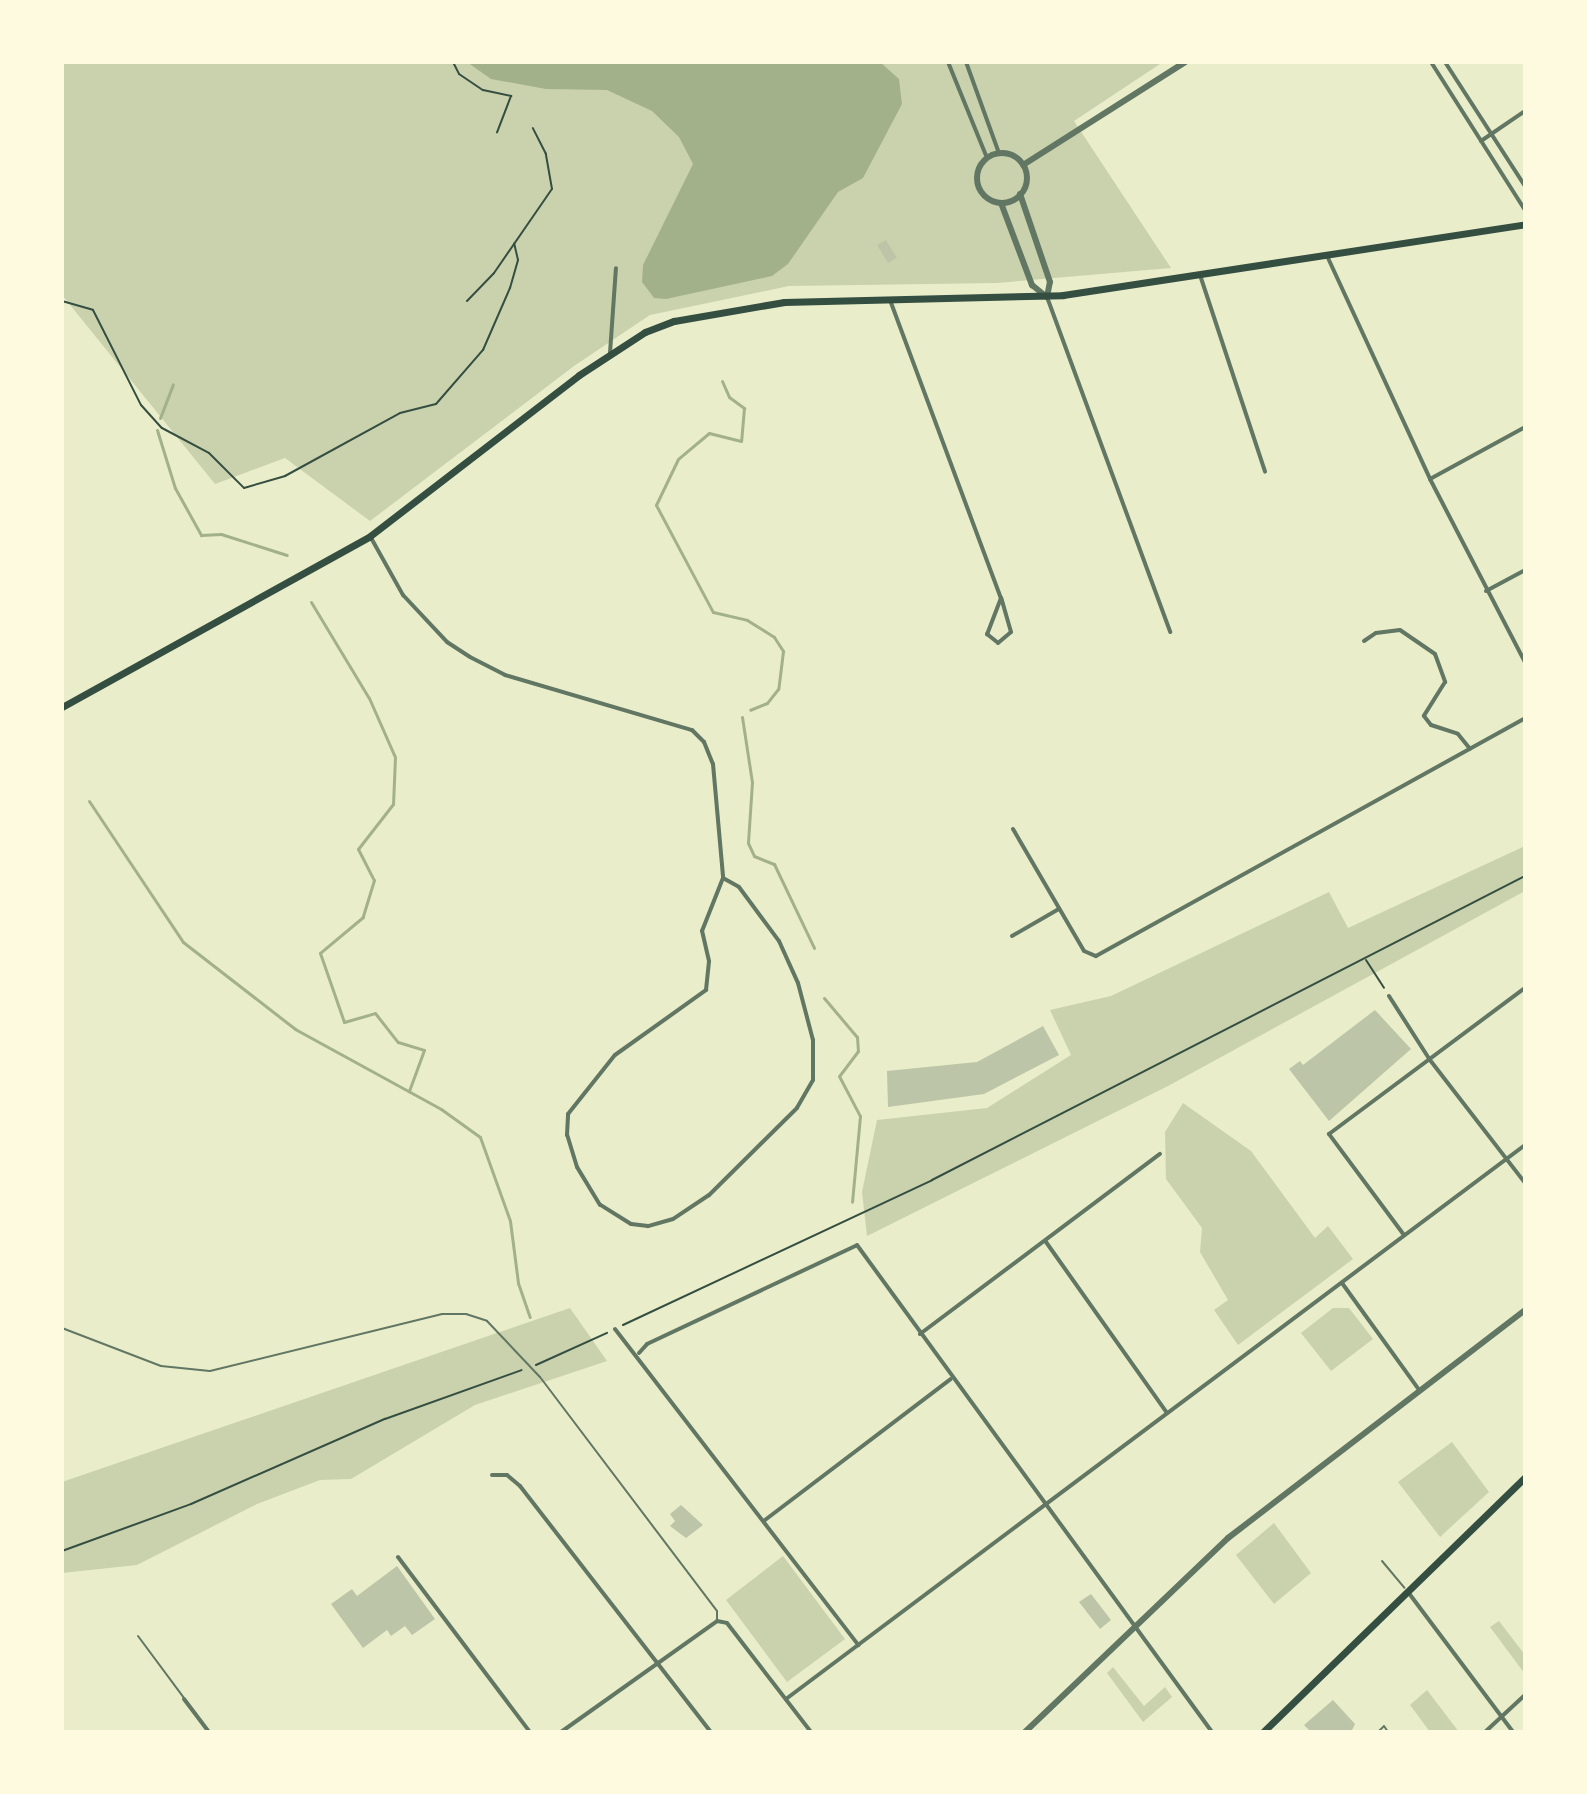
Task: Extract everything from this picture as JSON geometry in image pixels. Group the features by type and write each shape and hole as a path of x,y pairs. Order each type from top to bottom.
{"main road":[{"path":"62,707 370,536 610,353 645,332 706,313 784,302 1047,297 1201,278 1525,224"},
{"path":"1263,1732 1525,1477"}],"street":[{"path":"948,62 987,158"},
{"path":"966,62 999,153 1023,165"},
{"path":"1023,165 1185,62"},
{"path":"1431,62 1525,210"},
{"path":"1445,62 1525,186"},
{"path":"1481,141 1525,111"},
{"path":"999,153 987,158 978,171 978,186 987,198 1001,203 1020,194 1026,180 1023,165"},
{"path":"1020,194 1050,282 1047,297"},
{"path":"1001,203 1032,285 1047,297 1153,578 1170,632"},
{"path":"1328,258 1430,479 1525,662"},
{"path":"610,353 616,268"},
{"path":"1201,278 1265,472"},
{"path":"890,300 1001,598 1011,632 998,643 987,634 1001,598"},
{"path":"1430,479 1525,427"},
{"path":"370,536 403,595 447,642 505,675 674,723 704,742 715,782 723,878 702,931 709,961 706,990 615,1055 568,1114 567,1135 577,1167 600,1205 631,1224 648,1226 673,1219 709,1195 797,1108 813,1080 813,1040 786,955 770,925 739,887 723,878"},
{"path":"1486,591 1525,570"},
{"path":"1364,641 1400,630 1435,654 1445,682 1424,716 1431,725 1458,734 1470,749"},
{"path":"1013,829 1088,956 1525,718"},
{"path":"1012,936 1059,909"},
{"path":"1404,1235 1329,1134 1525,988"},
{"path":"1389,996 1430,1060 1525,1183"},
{"path":"786,1699 1525,1145"},
{"path":"920,1334 1160,1154"},
{"path":"1046,1241 1167,1413"},
{"path":"639,1353 647,1344 857,1245 1212,1732"},
{"path":"1341,1283 1420,1391"},
{"path":"1025,1732 1228,1538 1525,1310"},
{"path":"615,1329 639,1353 858,1645"},
{"path":"765,1520 952,1378"},
{"path":"492,1475 507,1475 520,1486 711,1732"},
{"path":"398,1557 530,1732"},
{"path":"1408,1592 1513,1732"},
{"path":"561,1732 717,1621 727,1623 811,1732"},
{"path":"1485,1732 1525,1695"},
{"path":"184,1699 209,1732"}],"lane":[{"path":"62,1328 161,1366 210,1371 442,1314 466,1314 487,1321 517,1347 717,1611 717,1621"},
{"path":"1382,1561 1408,1592"},
{"path":"138,1636 184,1699"},
{"path":"1378,1732 1384,1726 1388,1732"}],"path":[{"path":"453,62 459,74 483,90 511,96 497,132"},
{"path":"467,301 552,189 546,154 533,128"},
{"path":"62,301 93,310 141,405 162,428 209,453 244,488 285,476 400,413 436,404 483,350 510,288 518,260 514,243"},
{"path":"62,1551 191,1504 385,1419 562,1355 932,1180 1525,876"},
{"path":"1365,959 1389,996"}],"shaded area":[{"path":"62,62 1163,62 1074,121 1171,268 997,283 789,286 650,315 574,366 370,521 285,458 215,484 62,295"},
{"path":"467,62 880,62 899,79 902,104 863,178 838,192 788,264 772,276 666,299 654,298 642,282 643,265 693,164 679,137 652,111 607,90 546,89 491,79"},
{"path":"1525,846 1525,891 1168,1086 867,1236 862,1192 877,1120 987,1108 1071,1055 1050,1010 1111,996 1329,892 1348,928"},
{"path":"1183,1103 1251,1151 1315,1238 1328,1226 1353,1259 1238,1345 1214,1310 1228,1300 1200,1252 1202,1228 1166,1179 1165,1132"},
{"path":"570,1308 607,1361 475,1405 351,1479 320,1480 257,1504 137,1565 62,1573 62,1482"},
{"path":"1333,1308 1349,1308 1373,1339 1331,1371 1301,1333"},
{"path":"1452,1442 1489,1492 1440,1537 1398,1482"},
{"path":"1274,1523 1311,1573 1274,1604 1236,1555"},
{"path":"783,1556 845,1639 787,1682 726,1600"},
{"path":"1499,1621 1525,1655 1525,1674 1490,1627"},
{"path":"1113,1667 1144,1706 1165,1687 1172,1697 1143,1722 1107,1673"},
{"path":"1427,1690 1459,1732 1430,1732 1410,1705"}],"building":[{"path":"886,240 897,258 888,263 877,245"},
{"path":"1375,1010 1411,1049 1329,1121 1289,1069 1300,1061 1303,1065"},
{"path":"1043,1026 1059,1055 984,1094 888,1107 887,1071 977,1062"},
{"path":"681,1505 703,1525 686,1538 670,1526 675,1521 670,1514"},
{"path":"397,1566 435,1619 412,1635 405,1626 391,1636 387,1630 363,1648 331,1604 352,1589 357,1596"},
{"path":"1091,1594 1111,1620 1100,1629 1079,1602"},
{"path":"1333,1700 1355,1724 1351,1732 1311,1732 1304,1725"}],"waterway":[{"path":"722,381 729,397 744,408 741,441 709,433 678,459 656,505 713,612 747,620 774,637 783,651 778,689 767,703 750,710"},
{"path":"160,418 173,384"},
{"path":"157,430 175,488 201,535 221,534 287,555"},
{"path":"311,602 369,698 395,757 393,804 358,849 374,880 363,917 320,953 344,1022 375,1013 398,1042 424,1050 409,1091"},
{"path":"742,717 752,782 748,843 754,856 774,864 814,948"},
{"path":"89,801 183,942 295,1029 441,1109 480,1137 510,1221 518,1283 530,1317"},
{"path":"824,998 857,1037 858,1051 839,1076 860,1116 852,1202"}]}
